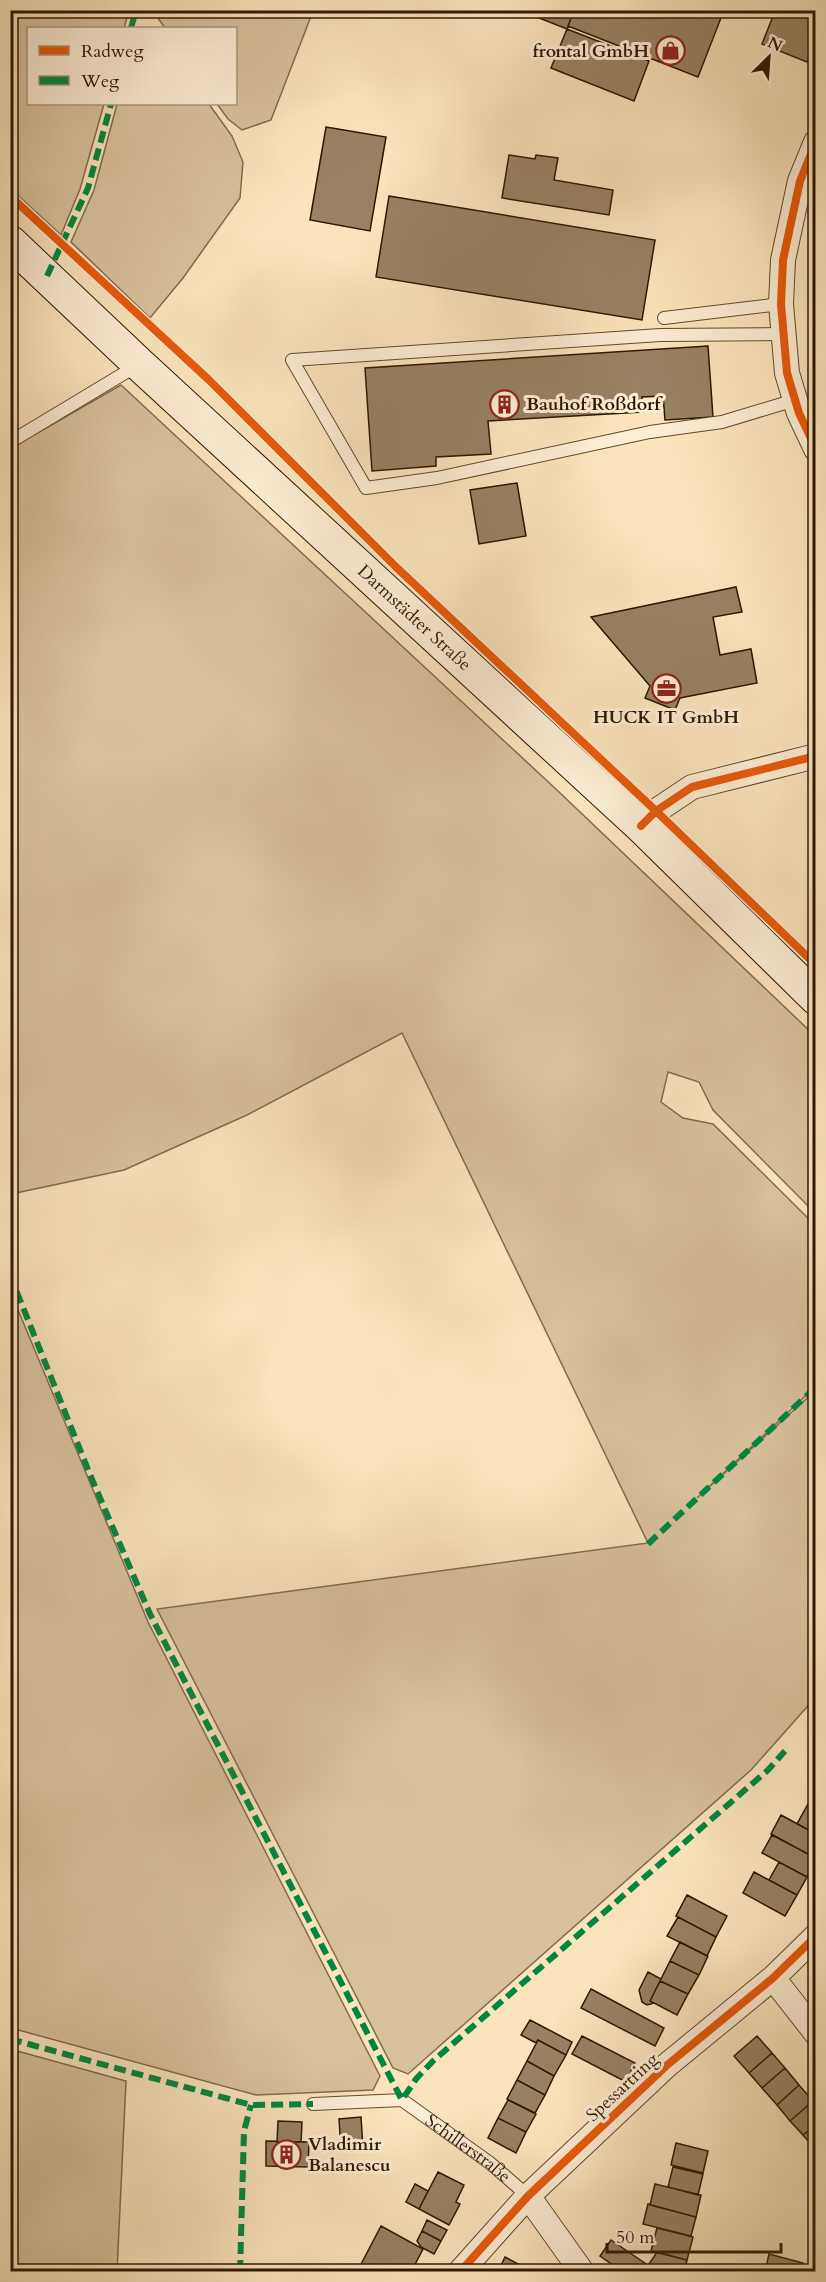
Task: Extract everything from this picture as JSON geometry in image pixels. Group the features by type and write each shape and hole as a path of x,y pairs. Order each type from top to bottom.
{"main road":[{"name":"Darmstädter Straße","path":"10,242 139,364 641,826 816,998"}],"street":[{"path":"813,156 800,180 783,260 781,304 787,373 799,413 816,449"},
{"path":"641,826 656,811 692,787 816,756"},
{"name":"Spessartring","path":"460,2271 528,2196 666,2066 773,1978 816,1936"},
{"path":"773,1978 816,2032"},
{"name":"Schillerstraße","path":"528,2196 582,2271"}],"lane":[{"path":"664,318 781,304"},
{"path":"783,334 660,336 292,360 366,488 437,478 650,432 722,422 795,400"},
{"path":"10,442 139,364"},
{"name":"Schillerstraße","path":"313,2104 402,2100 490,2163 528,2196"}],"shaded area":[{"path":"10,11 129,11 124,27 27,27 27,105 104,105 80,189 61,235 11,189"},
{"path":"153,11 313,11 271,120 242,130 228,119 218,105 237,105 237,27 164,27"},
{"path":"117,105 210,105 232,136 243,162 240,198 183,278 150,318 71,242 94,190"},
{"path":"121,385 558,791 815,1036 815,1213 713,1110 699,1082 668,1072 661,1102 683,1118 713,1124 815,1225 815,1387 697,1498 815,1391 815,1698 751,1770 408,2074 393,2068 157,1609 648,1543 402,1033 247,1115 124,1170 11,1194 11,448"},
{"path":"11,1293 148,1622 380,2076 373,2090 256,2095 11,2028"},
{"path":"10,2049 126,2081 117,2271 11,2271"}],"building":[{"path":"519,10 574,10 567,29"},
{"name":"frontal GmbH","path":"574,10 724,10 698,77 568,26"},
{"path":"768,10 816,10 816,38 807,62 762,44 773,16 767,14"},
{"path":"567,29 649,61 634,101 551,68"},
{"path":"326,127 386,137 370,231 310,220"},
{"path":"509,155 535,159 536,155 558,158 554,180 613,190 609,215 502,198"},
{"path":"389,196 655,240 642,320 376,277"},
{"name":"Bauhof Roßdorf","path":"708,346 713,417 665,420 663,396 642,397 643,412 488,421 491,454 436,457 436,466 372,471 365,368"},
{"path":"517,483 526,536 479,544 470,490"},
{"path":"736,587 742,612 713,617 720,655 751,649 757,683 680,698 675,710 645,698 650,686 591,617"},
{"path":"808,1804 816,1808 816,1834 797,1824"},
{"path":"781,1815 816,1834 815,1858 771,1834"},
{"path":"772,1835 816,1858 807,1877 762,1853"},
{"path":"779,1862 807,1877 797,1895 769,1880"},
{"path":"754,1872 797,1895 785,1916 743,1893"},
{"path":"687,1895 727,1916 716,1937 676,1916"},
{"path":"678,1917 716,1937 707,1956 667,1936"},
{"path":"680,1942 708,1956 699,1975 670,1961"},
{"path":"670,1961 699,1975 688,1994 660,1981"},
{"path":"648,1972 661,1979 650,2001 654,2003 647,2005 642,2002 639,1990"},
{"path":"660,1981 688,1994 677,2015 650,2001"},
{"path":"591,1989 664,2028 655,2046 581,2008"},
{"path":"530,2020 572,2042 566,2055 538,2040 536,2043 521,2035"},
{"path":"582,2036 635,2063 626,2082 572,2054"},
{"path":"757,2036 772,2053 749,2073 734,2056"},
{"path":"538,2040 566,2055 554,2076 527,2061"},
{"path":"772,2053 785,2068 762,2088 749,2073"},
{"path":"527,2061 554,2076 545,2095 517,2080"},
{"path":"785,2068 799,2085 777,2105 762,2088"},
{"path":"517,2080 545,2095 535,2113 507,2099"},
{"path":"799,2085 813,2101 790,2121 777,2105"},
{"path":"508,2100 536,2114 526,2132 498,2118"},
{"path":"813,2101 816,2104 816,2125 803,2135 790,2121"},
{"path":"361,2117 363,2148 341,2150 339,2119"},
{"path":"498,2118 526,2132 516,2153 488,2138"},
{"path":"278,2121 302,2122 301,2142 277,2142"},
{"path":"816,2125 816,2150 803,2135"},
{"name":"Vladimir Balanescu","path":"266,2141 309,2142 308,2167 266,2166"},
{"path":"676,2143 708,2151 703,2173 671,2165"},
{"path":"673,2167 703,2174 698,2195 668,2187"},
{"path":"438,2172 464,2185 456,2202 460,2204 449,2225 419,2209"},
{"path":"415,2184 428,2191 419,2209 406,2202"},
{"path":"655,2184 701,2195 696,2217 650,2205"},
{"path":"648,2204 696,2217 691,2236 643,2224"},
{"path":"427,2220 447,2230 441,2241 422,2231"},
{"path":"381,2226 423,2249 411,2272 357,2272"},
{"path":"657,2228 693,2237 687,2260 651,2251"},
{"path":"422,2231 441,2241 434,2254 421,2247 417,2241"},
{"path":"611,2240 658,2272 623,2272 600,2256"},
{"path":"657,2252 687,2260 682,2272 661,2272 649,2264"},
{"path":"769,2254 803,2263 801,2272 765,2272"},
{"path":"505,2257 533,2272 498,2272"}],"marked path":[{"path":"131,27 136,10"},
{"path":"47,276 88,188 111,105"},
{"path":"10,1275 91,1477 150,1614 402,2100 416,2079 433,2061 768,1770 785,1751"},
{"path":"648,1544 816,1387"},
{"path":"10,2039 251,2105 313,2104"},
{"path":"240,2272 244,2131 251,2105"}],"cycle path":[{"path":"816,142 800,181 783,260 781,304 787,373 799,413 816,449"},
{"path":"10,196 209,380 396,567 816,965"},
{"path":"641,826 656,811 692,787 816,756"},
{"path":"460,2272 528,2196 666,2066 773,1978 816,1936"}],"place":[{"name":"frontal GmbH","path":"670,51"},
{"name":"Bauhof Roßdorf","path":"505,404"},
{"name":"HUCK IT GmbH","path":"666,688"},
{"name":"Vladimir Balanescu","path":"287,2154"}]}
